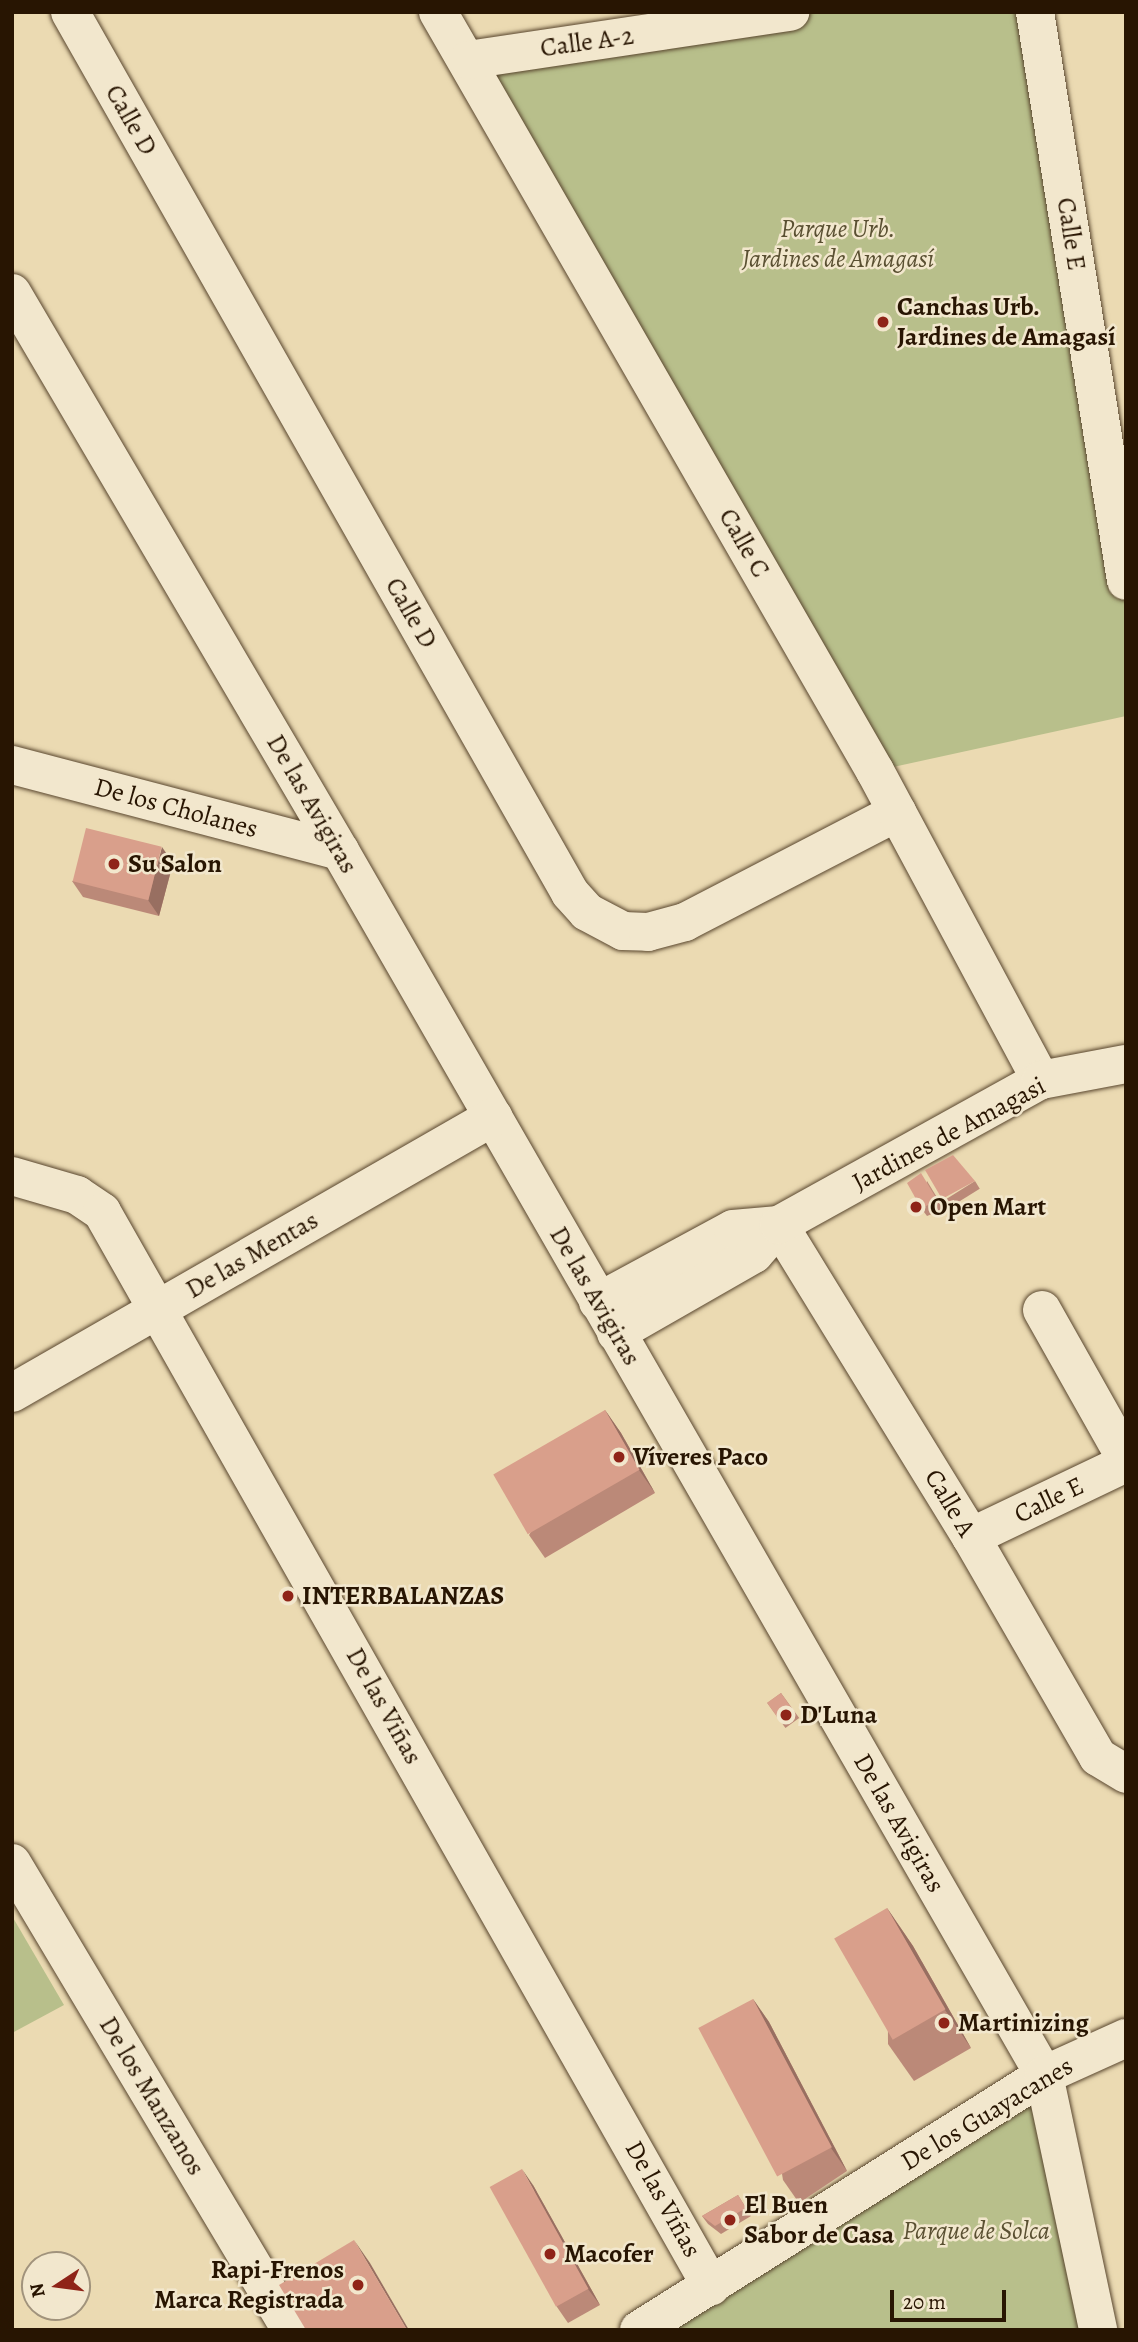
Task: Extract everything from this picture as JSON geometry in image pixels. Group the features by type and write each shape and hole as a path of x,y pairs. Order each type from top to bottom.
{"street":[{"name":"Calle D","path":"70,12 563,881 587,912 623,931 648,932 685,922 897,812"},
{"name":"Calle C","path":"438,12 468,60 897,812 1041,1080"},
{"name":"Calle A-2","path":"468,60 790,12"},
{"name":"Calle E","path":"1035,12 1126,581"},
{"name":"De las Avigiras","path":"12,293 340,851 1044,2075 1098,2330"},
{"name":"De los Cholanes","path":"12,765 340,851"},
{"name":"Jardines de Amagasi","path":"607,1318 733,1228 779,1225 1041,1080 1126,1063"},
{"name":"De las Mentas","path":"12,1393 493,1117"},
{"name":"De las Viñas","path":"12,1176 78,1195 102,1212 159,1308 711,2286"},
{"name":"Calle A","path":"779,1225 971,1537 1098,1756 1126,1774"},
{"path":"1042,1310 1126,1461"},
{"name":"Calle E","path":"971,1537 1126,1461"},
{"name":"De los Manzanos","path":"12,1863 291,2330"},
{"name":"De los Guayacanes","path":"639,2330 1044,2075 1126,2038"}],"green space":[{"name":"Parque Urb. Jardines de Amagasí","path":"790,12 1035,12 1126,581 1126,716 875,771 468,60"},
{"path":"12,1916 64,2005 12,2033"},
{"name":"Parque de Solca","path":"1044,2075 1098,2330 628,2330"}],"building":[{"path":"86,828 162,847 148,900 73,881"},
{"path":"953,1155 975,1181 942,1199 925,1170"},
{"path":"921,1173 938,1201 921,1208 907,1183"},
{"path":"605,1410 640,1470 528,1534 493,1474"},
{"path":"781,1693 793,1710 779,1720 767,1703"},
{"path":"887,1908 946,2009 893,2040 834,1938"},
{"path":"753,1999 832,2147 777,2176 698,2028"},
{"name":"Macofer","path":"522,2169 588,2289 556,2307 490,2187"},
{"path":"738,2195 746,2208 715,2226 702,2216"},
{"name":"Rapi-Frenos Marca Registrada","path":"354,2240 407,2330 306,2330 279,2285"}],"place":[{"name":"Canchas Urb. Jardines de Amagasí","path":"883,322"},
{"name":"Su Salon","path":"114,864"},
{"name":"Open Mart","path":"916,1207"},
{"name":"Víveres Paco","path":"619,1457"},
{"name":"INTERBALANZAS","path":"288,1596"},
{"name":"D'Luna","path":"786,1715"},
{"name":"Martinizing","path":"944,2023"},
{"name":"El Buen Sabor de Casa","path":"730,2220"},
{"name":"Macofer","path":"550,2254"},
{"name":"Rapi-Frenos Marca Registrada","path":"358,2285"}]}
